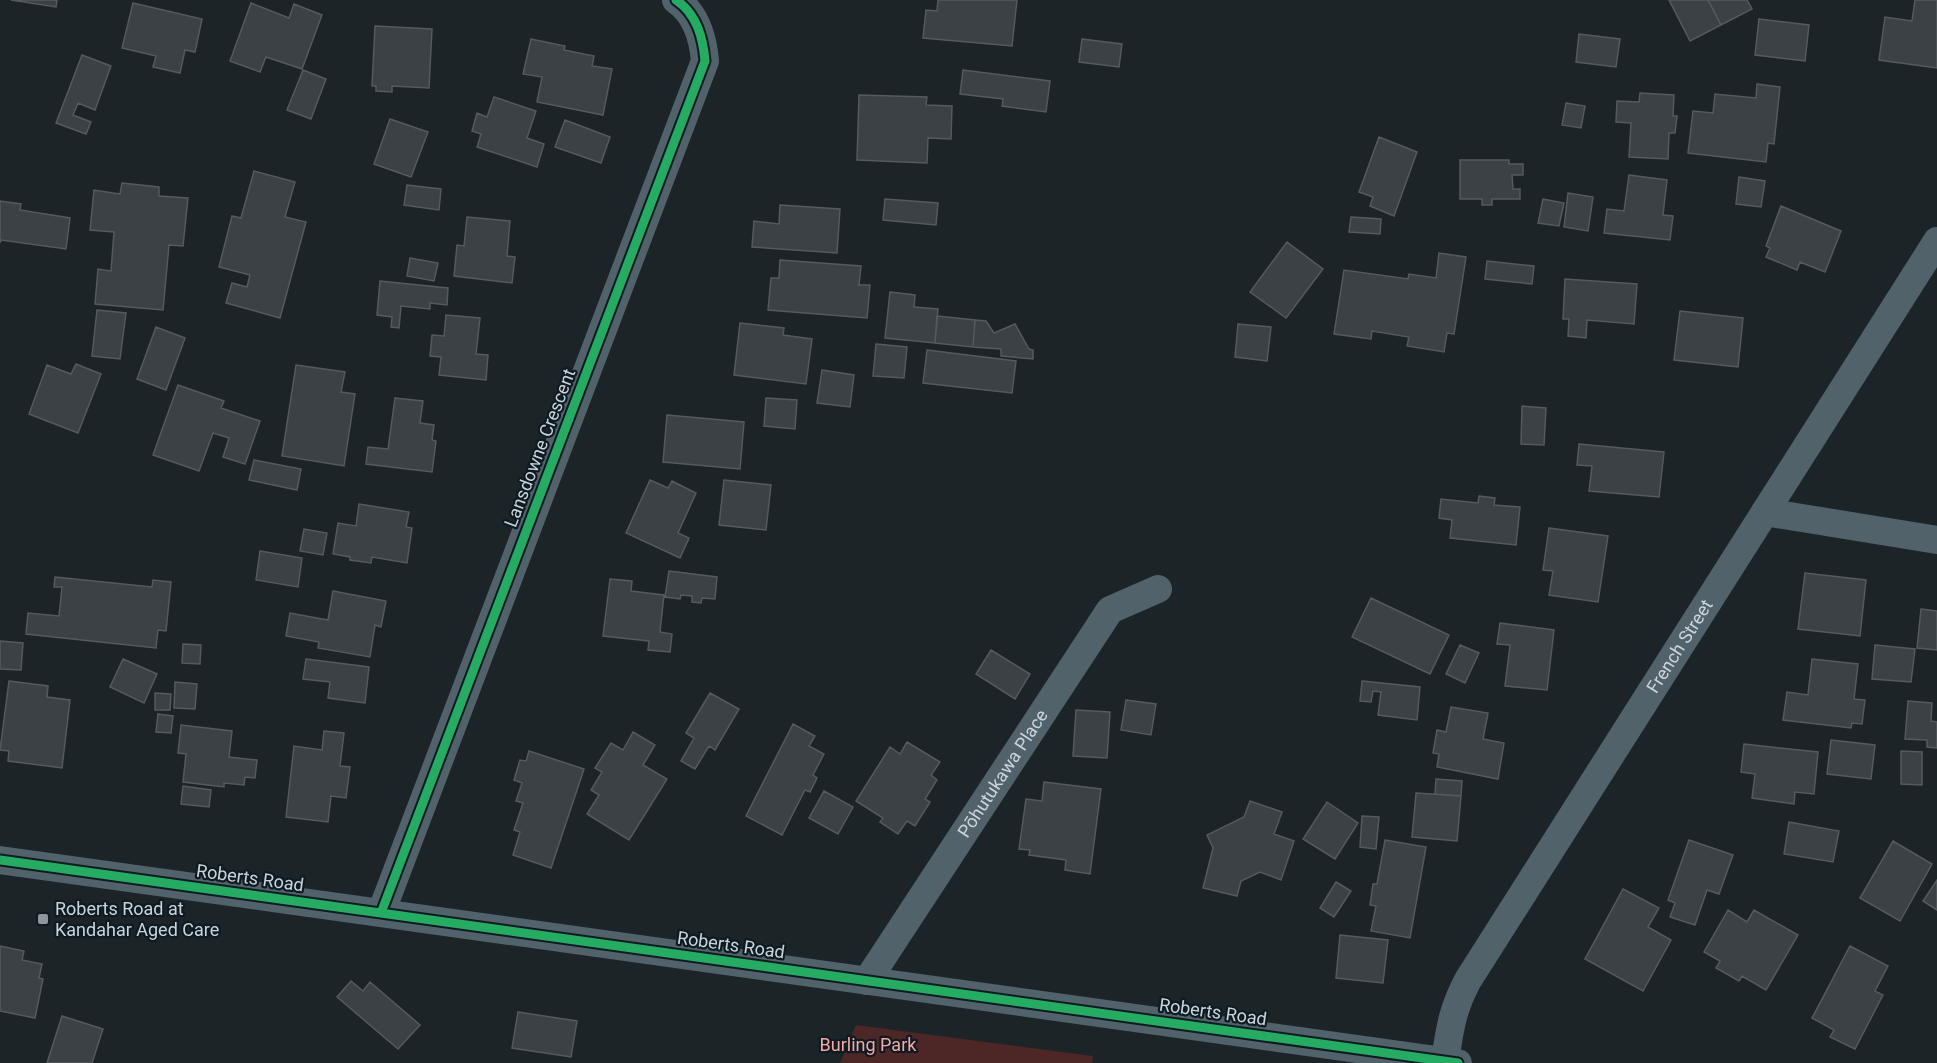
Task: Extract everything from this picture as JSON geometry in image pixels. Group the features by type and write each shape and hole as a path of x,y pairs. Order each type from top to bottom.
{"street":[{"name":"Lansdowne Crescent","path":"381,913 705,61 703,38 694,19 676,0"},
{"name":"French Street","path":"1452,1062 1452,1016 1468,980 1937,241"},
{"path":"1765,512 1937,540"},
{"name":"Pōhutukawa Place","path":"867,981 1110,610 1158,590"},
{"name":"Roberts Road","path":"0,860 1452,1062"}],"green space":[{"name":"Burling Park","path":"856,1025 1093,1056 1092,1063 840,1063"}],"building":[{"path":"11,0 57,0 56,7"},
{"path":"938,0 1017,0 1012,46 923,38 926,10 937,11"},
{"path":"1669,0 1708,0 1721,25 1690,41"},
{"path":"1708,0 1747,0 1752,9 1721,25"},
{"path":"1915,0 1937,0 1937,68 1879,60 1885,17 1912,21"},
{"path":"133,3 202,19 195,52 185,50 180,73 153,67 156,56 122,48"},
{"path":"251,3 289,18 294,4 322,15 302,69 266,57 260,72 230,61"},
{"path":"1759,19 1809,25 1805,61 1755,55"},
{"path":"375,26 432,29 429,88 392,86 392,92 376,91 376,86 372,86"},
{"path":"1579,34 1620,39 1616,67 1576,62"},
{"path":"531,39 565,46 564,50 594,56 592,66 612,69 603,115 537,102 542,77 523,74"},
{"path":"1082,39 1122,44 1119,67 1079,62"},
{"path":"82,55 111,66 95,110 78,103 73,115 91,122 86,134 56,123"},
{"path":"303,70 326,79 311,119 287,110"},
{"path":"963,70 1050,81 1046,112 1002,106 1003,99 960,94"},
{"path":"1757,84 1780,87 1774,144 1768,143 1766,162 1688,153 1693,111 1713,113 1715,94 1756,98"},
{"path":"1640,93 1674,95 1673,116 1677,116 1675,133 1669,133 1668,159 1629,157 1631,123 1616,122 1617,101 1639,102"},
{"path":"859,95 927,97 926,105 952,106 951,139 928,138 927,163 857,160"},
{"path":"494,97 536,111 527,138 544,144 537,167 477,147 481,134 472,131 477,113 487,117"},
{"path":"1566,103 1585,106 1581,128 1562,125"},
{"path":"390,119 428,132 411,177 374,164"},
{"path":"565,120 610,137 601,163 555,147"},
{"path":"1379,137 1417,152 1394,216 1370,206 1373,197 1359,192"},
{"path":"1460,160 1509,160 1509,164 1523,164 1523,175 1512,175 1513,189 1520,189 1520,199 1492,199 1492,205 1482,205 1482,199 1460,199"},
{"path":"254,171 295,182 285,217 306,222 280,318 226,303 232,283 247,287 250,275 219,267 232,216 241,218"},
{"path":"1629,175 1667,180 1663,215 1673,216 1670,240 1604,233 1607,209 1624,211"},
{"path":"1739,177 1765,181 1761,207 1736,204"},
{"path":"122,183 159,187 159,196 188,198 183,246 169,245 163,310 95,304 98,269 111,271 114,232 90,230 94,190 120,194"},
{"path":"407,185 441,189 439,210 404,205"},
{"path":"1568,193 1593,197 1588,231 1564,227"},
{"path":"885,199 938,203 936,225 883,220"},
{"path":"1543,199 1564,203 1559,226 1538,223"},
{"path":"0,201 21,204 20,210 70,218 66,249 1,240 0,243"},
{"path":"780,205 840,209 837,253 752,247 754,221 779,224"},
{"path":"1781,206 1841,231 1825,272 1800,262 1797,270 1766,257 1770,248 1766,246"},
{"path":"467,217 510,221 507,256 515,257 512,283 454,276 457,245 464,246"},
{"path":"1351,217 1381,219 1380,234 1349,232"},
{"path":"1287,242 1323,269 1286,318 1250,292"},
{"path":"1439,253 1466,257 1454,334 1447,333 1444,352 1407,346 1409,337 1372,331 1371,339 1334,334 1344,270 1408,279 1409,274 1436,278"},
{"path":"410,258 438,263 434,281 407,276"},
{"path":"780,260 861,266 859,285 870,285 867,318 768,310 771,278 779,278"},
{"path":"1487,261 1534,266 1532,284 1485,279"},
{"path":"1565,279 1637,284 1634,324 1587,320 1586,338 1568,336 1569,319 1563,319"},
{"path":"380,281 448,288 447,305 430,303 430,309 401,306 399,328 391,327 392,317 377,315"},
{"path":"890,292 915,295 914,307 938,309 935,343 885,338"},
{"path":"97,310 126,313 120,359 92,356"},
{"path":"1680,311 1743,318 1738,367 1674,360"},
{"path":"446,315 480,318 476,354 488,355 486,380 439,375 441,357 430,356 432,335 444,336"},
{"path":"937,316 975,320 973,347 935,343"},
{"path":"975,320 986,321 994,333 1015,324 1029,349 1033,350 1033,359 1001,356 1001,349 973,347"},
{"path":"740,323 784,328 783,335 812,339 806,384 734,375"},
{"path":"1238,324 1271,327 1267,361 1235,357"},
{"path":"156,327 185,338 166,390 137,379"},
{"path":"876,344 907,347 904,378 873,376"},
{"path":"927,350 1016,361 1012,393 923,383"},
{"path":"76,364 101,374 78,433 29,414 47,365 71,374"},
{"path":"296,365 345,372 341,392 355,394 344,466 282,456"},
{"path":"822,370 854,375 850,407 817,403"},
{"path":"178,385 224,401 221,408 260,421 245,464 223,457 229,438 213,433 199,471 153,455"},
{"path":"395,398 423,401 420,423 434,425 432,440 436,441 432,472 366,464 368,447 388,449"},
{"path":"766,398 797,400 795,429 764,426"},
{"path":"1522,406 1546,408 1544,445 1521,444"},
{"path":"667,415 744,422 740,469 663,462"},
{"path":"1579,444 1664,452 1659,497 1589,491 1592,466 1577,465"},
{"path":"254,460 301,469 297,490 249,480"},
{"path":"650,480 668,488 672,481 696,493 678,533 689,538 680,558 626,533"},
{"path":"724,480 771,485 766,530 719,525"},
{"path":"1479,496 1495,498 1494,505 1520,507 1516,545 1450,538 1452,520 1439,518 1441,499 1478,503"},
{"path":"359,504 409,512 406,527 412,528 407,563 372,557 371,563 350,560 350,557 333,554 338,523 356,526"},
{"path":"1549,528 1608,536 1598,602 1549,595 1553,571 1543,570"},
{"path":"304,529 327,533 323,555 300,551"},
{"path":"260,551 302,558 298,587 256,580"},
{"path":"669,571 717,577 715,599 702,598 701,603 692,602 692,596 681,595 680,599 665,597"},
{"path":"1805,573 1866,580 1860,636 1798,629"},
{"path":"55,577 152,587 153,580 171,582 166,631 158,630 156,648 26,634 28,613 59,616 62,587 54,587"},
{"path":"610,579 632,581 631,591 664,595 660,632 672,634 670,652 648,650 649,641 603,636"},
{"path":"333,591 386,601 381,627 375,625 370,657 318,648 319,642 286,636 290,613 328,620"},
{"path":"1371,598 1449,635 1430,674 1352,637"},
{"path":"1921,609 1937,611 1937,650 1917,648"},
{"path":"1500,623 1554,630 1547,690 1505,686 1510,645 1497,644"},
{"path":"0,641 23,643 21,670 0,669"},
{"path":"183,644 201,645 200,664 182,663"},
{"path":"1460,645 1479,653 1465,683 1446,674"},
{"path":"1875,645 1915,649 1911,682 1872,679"},
{"path":"991,650 1030,674 1015,699 976,674"},
{"path":"123,659 157,674 144,703 110,687"},
{"path":"306,659 369,667 365,703 328,698 330,682 303,679"},
{"path":"1812,659 1858,664 1854,699 1865,700 1862,724 1852,723 1851,728 1783,720 1787,692 1808,695"},
{"path":"9,681 48,686 47,697 70,700 62,768 8,761 9,751 0,750"},
{"path":"1362,681 1420,687 1417,720 1378,715 1381,692 1373,691 1371,702 1360,701"},
{"path":"175,682 197,684 195,709 174,708"},
{"path":"155,693 171,694 170,710 155,710"},
{"path":"710,693 739,709 715,750 709,746 695,769 681,761 694,738 686,733"},
{"path":"1126,700 1156,704 1151,735 1121,730"},
{"path":"1908,701 1932,703 1931,721 1937,722 1937,748 1927,747 1927,740 1905,739"},
{"path":"1451,707 1488,713 1483,739 1504,743 1498,779 1437,767 1439,754 1433,753 1437,730 1446,732"},
{"path":"1076,710 1110,712 1107,758 1073,756"},
{"path":"158,714 173,716 171,733 156,732"},
{"path":"793,724 815,736 809,746 824,754 813,775 817,778 810,792 805,790 782,835 746,816"},
{"path":"181,725 232,731 229,757 257,760 255,778 245,777 244,785 224,783 224,787 183,782 186,754 178,753"},
{"path":"324,731 344,733 340,766 350,767 346,798 331,796 328,822 286,817 294,746 322,750"},
{"path":"633,732 655,745 643,765 667,779 629,840 587,814 599,795 591,790 602,772 595,768 611,743 623,750"},
{"path":"1831,740 1875,745 1871,779 1827,774"},
{"path":"907,742 940,762 931,775 937,780 925,799 930,802 915,826 907,821 898,834 880,822 883,818 856,801 890,747 900,754"},
{"path":"1744,744 1818,752 1814,794 1795,792 1794,804 1752,798 1755,774 1741,772"},
{"path":"529,751 584,769 551,868 513,855 520,832 514,830 523,803 516,801 522,783 514,780 520,760 526,761"},
{"path":"1901,751 1922,752 1922,785 1901,784"},
{"path":"1436,779 1462,781 1461,796 1435,794"},
{"path":"1044,782 1101,789 1090,874 1065,870 1066,860 1029,855 1030,850 1019,849 1026,799 1042,801"},
{"path":"183,786 211,790 209,807 181,804"},
{"path":"824,791 853,807 838,834 809,818"},
{"path":"1416,793 1461,796 1457,841 1412,837"},
{"path":"1250,801 1282,812 1274,834 1294,841 1281,880 1260,872 1241,881 1237,896 1203,888 1213,848 1207,835 1244,817"},
{"path":"1327,802 1358,823 1335,859 1303,839"},
{"path":"1362,816 1379,817 1376,849 1360,847"},
{"path":"1789,822 1839,831 1833,862 1784,854"},
{"path":"1385,840 1426,847 1410,938 1371,931 1376,906 1370,905 1373,884 1377,884"},
{"path":"1689,840 1733,855 1719,894 1707,890 1695,925 1670,917 1675,903 1668,900"},
{"path":"1893,841 1932,864 1900,921 1860,898"},
{"path":"1937,880 1937,910 1923,901"},
{"path":"1336,882 1351,891 1334,917 1320,908"},
{"path":"1623,889 1659,908 1648,927 1671,940 1643,991 1585,959"},
{"path":"1728,910 1747,922 1754,910 1798,935 1766,990 1742,976 1739,981 1716,968 1720,961 1704,952"},
{"path":"1340,935 1388,940 1383,983 1336,978"},
{"path":"0,946 24,951 22,960 42,964 39,978 43,979 35,1018 0,1011"},
{"path":"1850,946 1888,966 1875,991 1883,995 1855,1049 1830,1037 1834,1030 1812,1018"},
{"path":"351,981 363,991 370,982 420,1025 398,1049 337,997"},
{"path":"518,1012 577,1021 571,1057 512,1048"},
{"path":"62,1016 103,1029 92,1063 47,1063"}],"cycle path":[{"path":"381,913 705,61 698,27 689,12 676,0"},
{"path":"0,860 1458,1063"}],"place":[{"name":"Roberts Road at Kandahar Aged Care","path":"43,919"}]}
